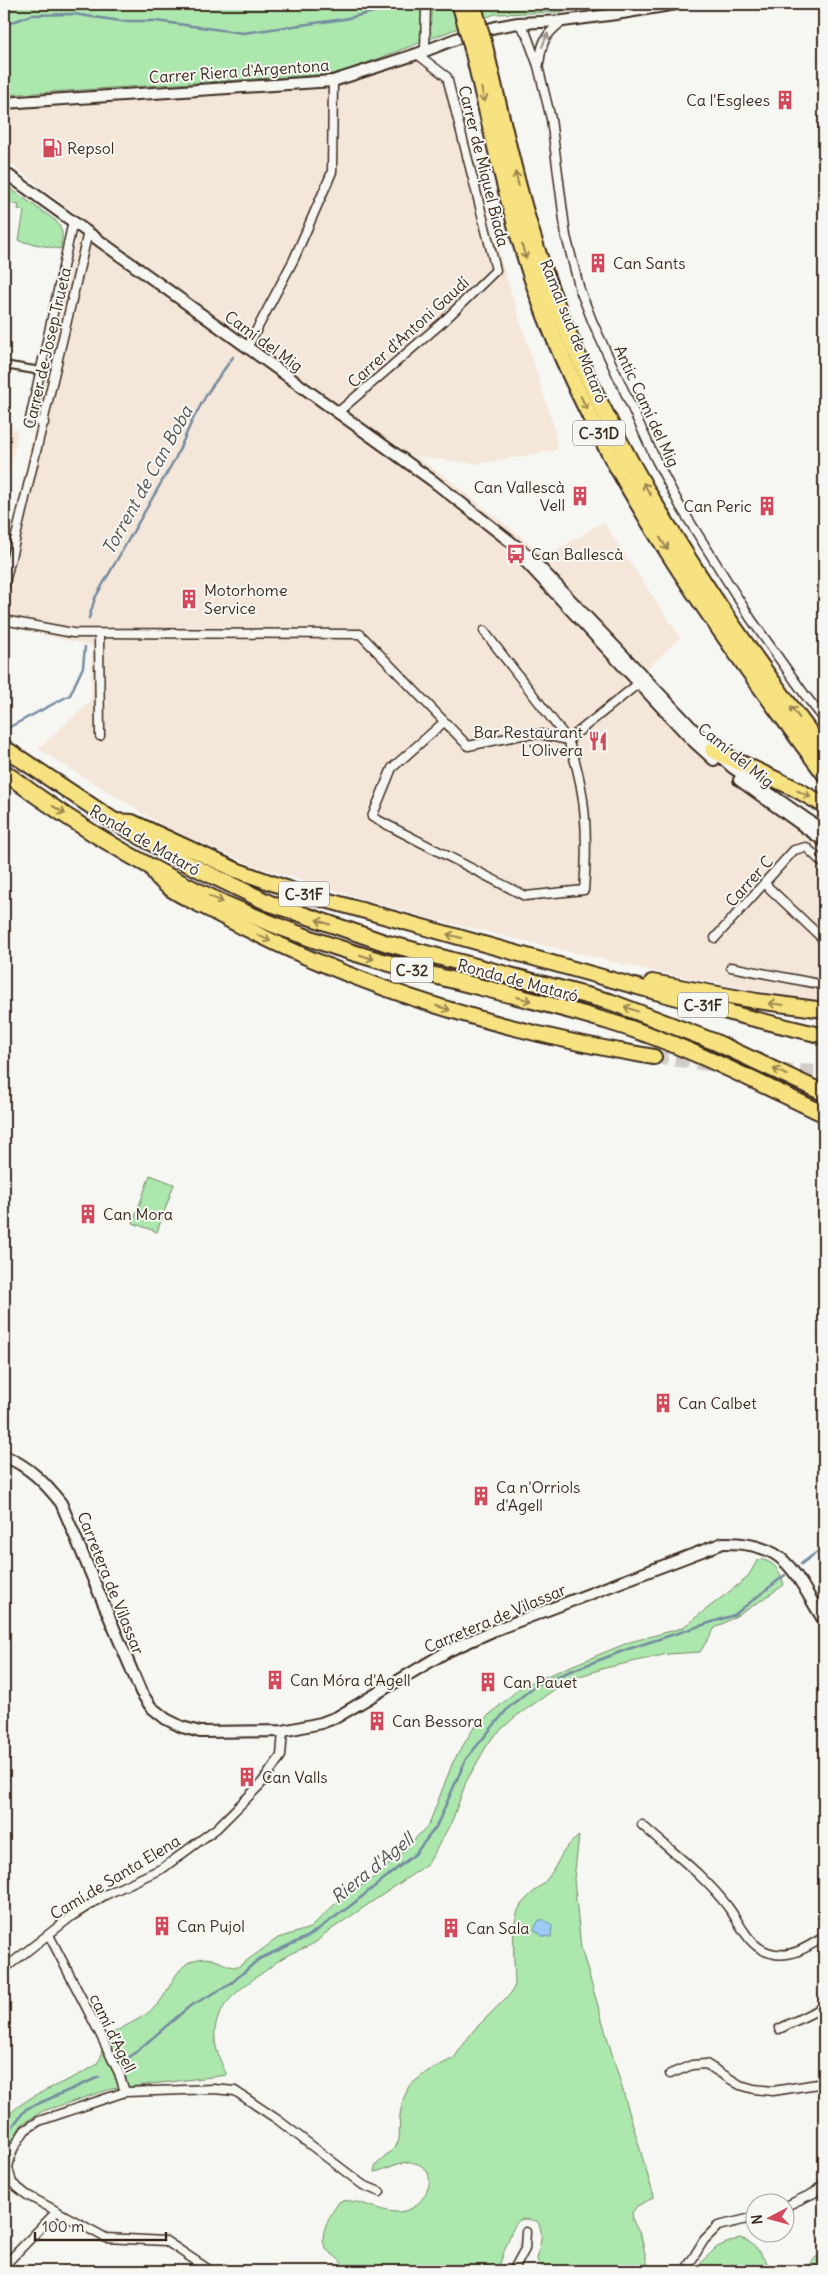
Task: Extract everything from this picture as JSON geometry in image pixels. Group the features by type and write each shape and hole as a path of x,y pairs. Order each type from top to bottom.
{"highway":[{"name":"C-31D","path":"460,4 478,46 533,236 556,303 592,389 629,459 683,549 726,615 824,750"},
{"name":"C-31D","path":"473,4 478,46"},
{"name":"Ramal sud de Mataró","path":"478,46 500,166 527,262 552,334 588,413 617,466 673,558 750,673 824,773"},
{"name":"Ronda de Mataró","path":"4,748 114,821 188,864 268,903 386,943 611,1002 715,1042 824,1093"},
{"path":"712,750 794,788 824,805"},
{"name":"Ronda de Mataró","path":"4,772 99,836 151,867 213,898 316,941 380,961 611,1022 705,1058 824,1114"},
{"name":"C-31F","path":"114,821 132,822 236,870 297,892 597,976 824,1036"},
{"path":"151,867 156,879 185,897 253,933 346,975 454,1011 538,1034 592,1047 654,1057"},
{"path":"597,976 607,974 757,1001 824,1010"}],"street":[{"path":"421,52 426,4"},
{"name":"Carrer Riera d'Argentona","path":"4,103 333,81 461,37 518,23 562,21 676,4"},
{"name":"Antic Camí del Mig","path":"538,66 543,41 549,32 562,21"},
{"name":"Antic Camí del Mig","path":"518,23 526,33 538,66 551,119 566,236 580,290 592,323 655,458 680,506 751,619 824,719"},
{"name":"Carrer de Miquel Biada","path":"421,52 447,77 496,270"},
{"path":"247,348 294,259 332,172 333,81"},
{"name":"Camí del Mig","path":"4,172 433,481 504,537 546,572 588,617 708,756 824,840"},
{"path":"44,423 30,420 73,221"},
{"name":"Carrer de Josep Trueta","path":"4,587 88,232"},
{"name":"Carrer d'Antoni Gaudí","path":"337,413 444,321 496,270"},
{"path":"4,365 41,371"},
{"name":"Camí del Mig","path":"504,537 639,682 703,745 824,831"},
{"path":"4,617 9,621 73,633 360,634 468,746 522,735 540,734 568,740"},
{"name":"Camí del Mig","path":"588,617 600,634 637,675 639,682"},
{"path":"444,722 392,768 372,817 525,896 584,890 587,841 583,794 575,759 568,740 484,631"},
{"path":"99,634 100,736"},
{"path":"568,740 639,682"},
{"name":"Camí del Mig","path":"803,815 824,836"},
{"name":"Carrer C","path":"715,938 794,850 806,847 824,864"},
{"path":"765,884 824,940"},
{"path":"731,968 824,985"},
{"name":"Carretera de Vilassar","path":"4,1456 32,1472 48,1486 61,1503 140,1692 151,1707 166,1719 182,1727 200,1732 283,1731 337,1717 448,1651 495,1630 723,1542 736,1541 753,1544 784,1560 824,1621"},
{"name":"Camí de Santa Elena","path":"4,1969 72,1916 106,1895 163,1868 217,1828 260,1785 280,1756 283,1731"},
{"path":"642,1826 718,1894 730,1909 742,1931 757,1947 775,1954 797,1953 824,1937"},
{"name":"camí d'Agell","path":"48,1934 100,2034 119,2073 125,2092 38,2121 25,2130 13,2149 8,2167 12,2183 26,2195 106,2238 166,2241 211,2271"},
{"path":"779,2029 824,2007"},
{"path":"670,2074 692,2065 706,2064 740,2085 754,2089 772,2091 824,2083"},
{"path":"125,2092 235,2090 278,2120 362,2185 380,2192"},
{"path":"796,2201 814,2193 824,2183"},
{"path":"4,2266 57,2211"},
{"path":"685,2271 704,2240 718,2226 746,2219"},
{"path":"513,2271 525,2249 526,2232"}],"shaded area":[{"path":"413,46 452,74 501,260 555,431 557,450 479,464 414,456 443,475 546,557 603,522 680,637 645,671 687,718 824,849 824,1003 648,970 428,918 257,867 171,830 38,749 91,701 92,646 4,625 4,565 81,218 4,158 4,95 304,77 351,69"},
{"path":"4,428 18,430 4,495"}],"green space":[{"path":"4,4 633,4 560,12 495,14 351,69 332,74 4,95"},
{"path":"4,184 56,221 62,234 60,249 19,241 24,211 18,209 19,205 4,202"},
{"path":"150,1175 174,1184 157,1232 133,1223"},
{"path":"761,1559 777,1568 784,1585 715,1628 700,1652 668,1654 605,1668 568,1680 515,1717 493,1737 466,1782 452,1821 428,1864 323,1935 316,1942 279,1960 244,1986 224,2007 218,2018 215,2030 219,2058 227,2075 111,2089 43,2111 22,2124 4,2155 4,2120 14,2110 36,2095 96,2065 101,2057 103,2040 152,2010 163,1998 179,1971 190,1961 205,1958 228,1966 238,1967 278,1938 310,1928 337,1902 373,1878 399,1856 429,1824 453,1762 473,1729 522,1686 630,1642 682,1628 747,1578 757,1561"},
{"path":"579,1836 574,1879 581,1948 652,2190 653,2198 637,2206 632,2213 633,2221 641,2236 649,2271 547,2271 537,2261 541,2236 540,2226 537,2221 524,2219 520,2220 513,2228 497,2271 345,2271 341,2262 324,2246 324,2233 332,2212 340,2201 356,2202 389,2211 405,2211 419,2203 424,2196 428,2188 428,2173 423,2167 415,2163 405,2162 374,2172 376,2165 395,2148 399,2140 400,2114 409,2086 428,2071 454,2058 473,2031 511,1993 515,1985 514,1933 517,1913 524,1901 548,1878 568,1846"},
{"path":"739,2238 745,2240 755,2247 775,2271 692,2271 717,2247"},
{"path":"824,2251 824,2271 805,2271 815,2258"}],"water":[{"path":"539,1920 544,1920 552,1925 551,1937 542,1936 534,1929"}],"waterway":[{"path":"4,25 32,15 73,14 121,21 156,21 243,33 344,19 406,4"},
{"name":"Torrent de Can Boba","path":"89,618 95,598 176,457 192,421 208,392 233,357"},
{"name":"Torrent de Can Boba","path":"6,729 70,695 83,667 85,647"},
{"name":"Riera d'Agell","path":"801,1564 824,1547"},
{"name":"Riera d'Agell","path":"124,2062 190,2006 229,1985 259,1959 307,1937 349,1907 415,1854 436,1827 466,1759 509,1707 537,1684 628,1649 734,1615 785,1575"},
{"name":"Riera d'Agell","path":"4,2137 26,2109 99,2077"}],"tunnel":[{"path":"654,1057 757,1070 824,1072"}],"place":[{"name":"Ca l'Esglees","path":"785,100"},
{"name":"Repsol","path":"52,148"},
{"name":"Can Sants","path":"598,263"},
{"name":"Can Vallescà Vell","path":"580,496"},
{"name":"Can Peric","path":"767,506"},
{"name":"Can Ballescà","path":"516,554"},
{"name":"Motorhome Service","path":"189,599"},
{"name":"Bar Restaurant L'Olivera","path":"598,741"},
{"name":"Can Mora","path":"88,1214"},
{"name":"Can Calbet","path":"663,1403"},
{"name":"Ca n'Orriols d'Agell","path":"481,1496"},
{"name":"Can Móra d'Agell","path":"275,1680"},
{"name":"Can Pauet","path":"488,1682"},
{"name":"Can Bessora","path":"377,1721"},
{"name":"Can Valls","path":"247,1777"},
{"name":"Can Pujol","path":"162,1926"},
{"name":"Can Sala","path":"451,1928"}]}
